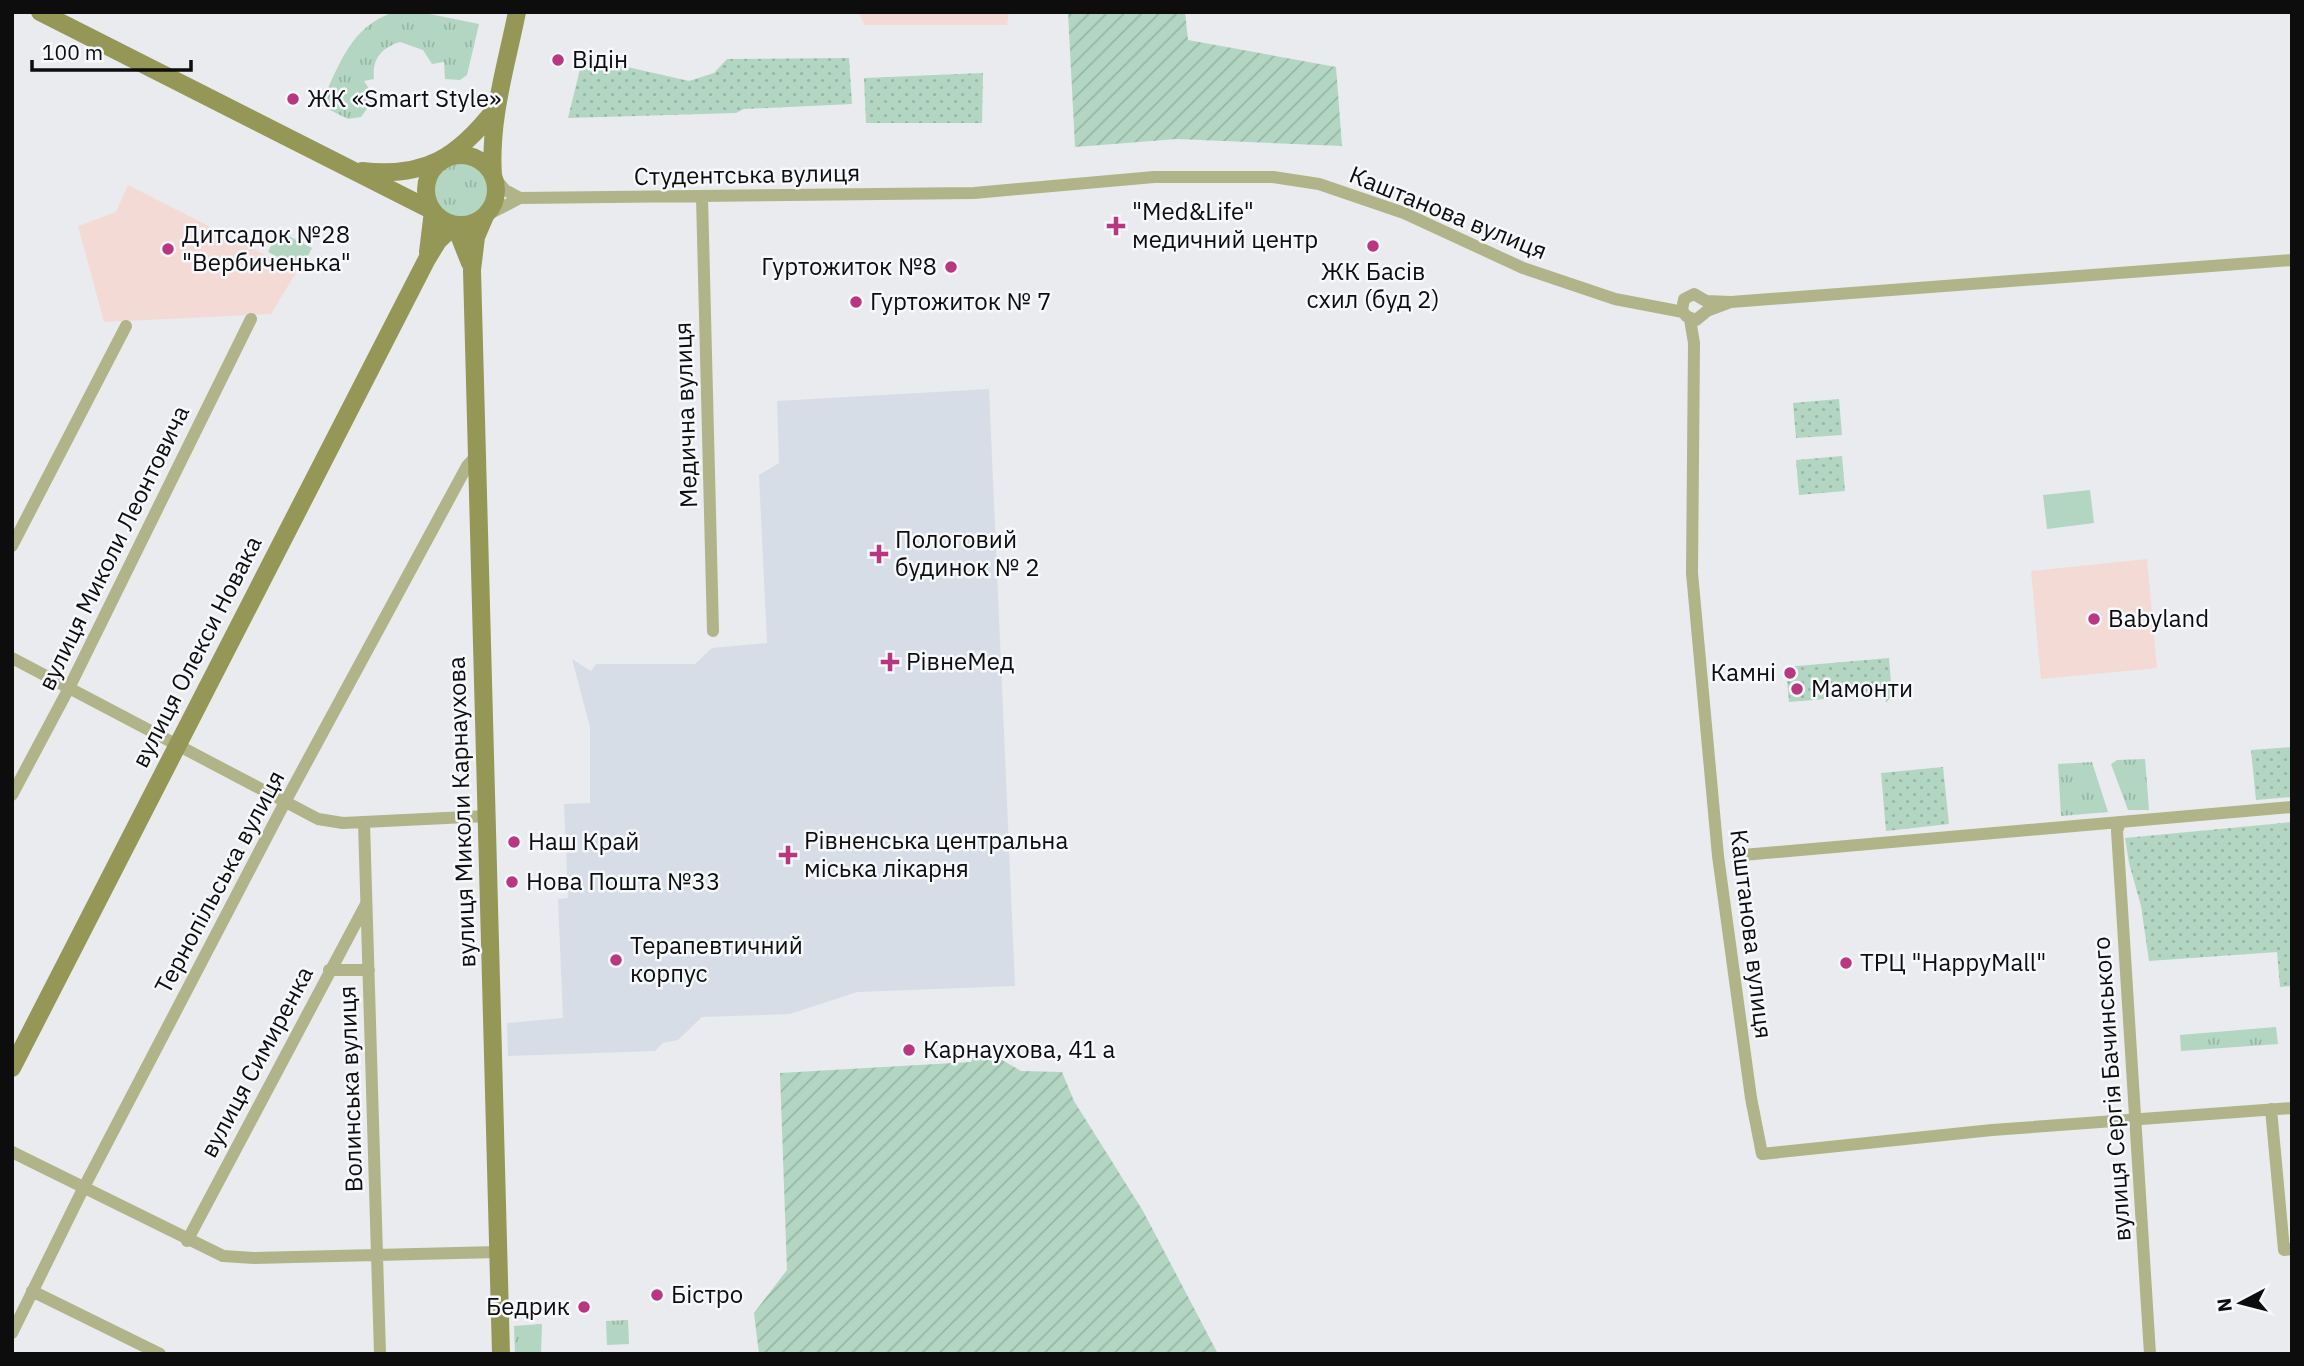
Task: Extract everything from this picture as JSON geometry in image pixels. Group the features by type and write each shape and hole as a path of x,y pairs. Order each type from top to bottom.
{"main road":[{"path":"40,12 433,211 455,225 471,224 485,216 494,202 491,145 496,108 517,12"},
{"path":"433,211 426,192 428,181 438,164 475,136 496,108"},
{"path":"352,170 378,173 409,170 457,156 478,160 493,176"},
{"name":"вулиця Олекси Новака","path":"427,259 433,211"},
{"name":"вулиця Миколи Карнаухова","path":"485,216 476,237 472,270 501,1354"},
{"name":"вулиця Олекси Новака","path":"12,1068 427,259 438,241 455,225"},
{"name":"вулиця Миколи Карнаухова","path":"455,225 472,270"}],"street":[{"path":"493,176 505,190 520,198"},
{"name":"Каштанова вулиця","path":"974,193 1154,177 1273,177 1319,184 1404,213 1523,268 1615,299 1695,310 1692,573 1718,856 1751,1098 1762,1154 2136,1119"},
{"name":"Студентська вулиця","path":"520,198 974,193"},
{"name":"Медична вулиця","path":"702,197 713,631"},
{"path":"485,216 520,198"},
{"path":"1695,310 1731,302 2292,260"},
{"name":"вулиця Миколи Леонтовича","path":"12,795 69,688 251,319"},
{"path":"14,537 126,326"},
{"name":"Тернопільська вулиця","path":"12,1333 83,1189 284,804 467,466 476,456"},
{"path":"12,658 284,804 330,822 364,823 487,816"},
{"path":"1744,855 2292,807"},
{"name":"вулиця Сергія Бачинського","path":"2120,822 2117,831 2150,1354"},
{"name":"Волинська вулиця","path":"364,823 380,1354"},
{"name":"вулиця Симиренка","path":"187,1241 366,904"},
{"path":"329,970 369,970"},
{"path":"2136,1119 2292,1108"},
{"path":"2271,1109 2284,1250 2292,1249"},
{"path":"12,1152 187,1241 223,1256 376,1256 498,1252"},
{"path":"32,1291 160,1354"}],"shaded area":[{"path":"858,12 1009,12 1007,25 865,25"},
{"name":"Дитсадок №28 \"Вербиченька\"","path":"128,185 297,271 271,314 104,322 78,226 116,212"},
{"name":"Рівненська центральна міська лікарня","path":"989,389 1015,986 857,992 790,1014 702,1017 678,1040 663,1043 655,1051 508,1056 507,1023 563,1018 558,899 568,898 564,804 590,803 590,727 572,659 591,671 596,664 695,664 712,648 767,643 759,475 779,463 777,401"},
{"name":"Babyland","path":"2147,559 2157,668 2041,679 2031,571"}],"green space":[{"path":"395,12 420,12 479,24 467,75 460,80 445,79 444,62 432,64 423,50 400,42 379,55 374,79 364,81 375,98 361,117 348,119 320,105 340,62 357,37 380,18"},
{"path":"1068,12 1185,12 1188,40 1336,67 1342,146 1177,139 1075,147"},
{"path":"583,57 689,81 714,73 727,59 849,58 852,104 744,109 736,113 568,118"},
{"path":"983,73 982,123 866,123 864,78"},
{"path":"456,162 466,162 481,170 487,179 487,201 481,210 466,218 456,218 438,206 433,195 433,185 445,167"},
{"path":"279,231 312,248 301,269 268,252"},
{"path":"1839,399 1842,435 1796,438 1793,403"},
{"path":"1842,456 1845,491 1799,495 1796,460"},
{"path":"2090,490 2094,523 2047,529 2043,495"},
{"path":"1889,658 1892,695 1886,703 1885,694 1789,702 1786,667"},
{"path":"2292,747 2292,797 2256,800 2251,750"},
{"path":"2145,759 2149,810 2128,810 2111,764 2117,760"},
{"path":"2092,762 2108,812 2061,816 2058,764"},
{"path":"1943,767 1949,824 1886,831 1881,773"},
{"path":"2292,822 2292,986 2280,987 2277,952 2149,961 2141,906 2125,838"},
{"path":"2276,1027 2278,1044 2181,1051 2180,1035"},
{"path":"978,1046 1021,1071 1062,1072 1074,1101 1143,1211 1218,1354 759,1354 754,1313 787,1270 780,1073 971,1062"},
{"path":"628,1320 629,1344 607,1345 606,1321"},
{"path":"542,1324 541,1354 515,1354 514,1326"}],"place":[{"name":"Відін","path":"558,60"},
{"name":"ЖК «Smart Style»","path":"293,99"},
{"name":"\"Med&Life\" медичний центр","path":"1116,226"},
{"name":"ЖК Басів схил (буд 2)","path":"1373,246"},
{"name":"Дитсадок №28 \"Вербиченька\"","path":"168,249"},
{"name":"Гуртожиток №8","path":"951,267"},
{"name":"Гуртожиток № 7","path":"856,302"},
{"name":"Пологовий будинок № 2","path":"879,554"},
{"name":"Babyland","path":"2094,619"},
{"name":"РівнеМед","path":"890,662"},
{"name":"Камні","path":"1790,673"},
{"name":"Мамонти","path":"1797,689"},
{"name":"Наш Край","path":"514,842"},
{"name":"Рівненська центральна міська лікарня","path":"788,855"},
{"name":"Нова Пошта №33","path":"512,882"},
{"name":"Терапевтичний корпус","path":"616,960"},
{"name":"ТРЦ \"HappyMall\"","path":"1846,963"},
{"name":"Карнаухова, 41 а","path":"909,1050"},
{"name":"Бістро","path":"657,1295"},
{"name":"Бедрик","path":"584,1307"}]}
